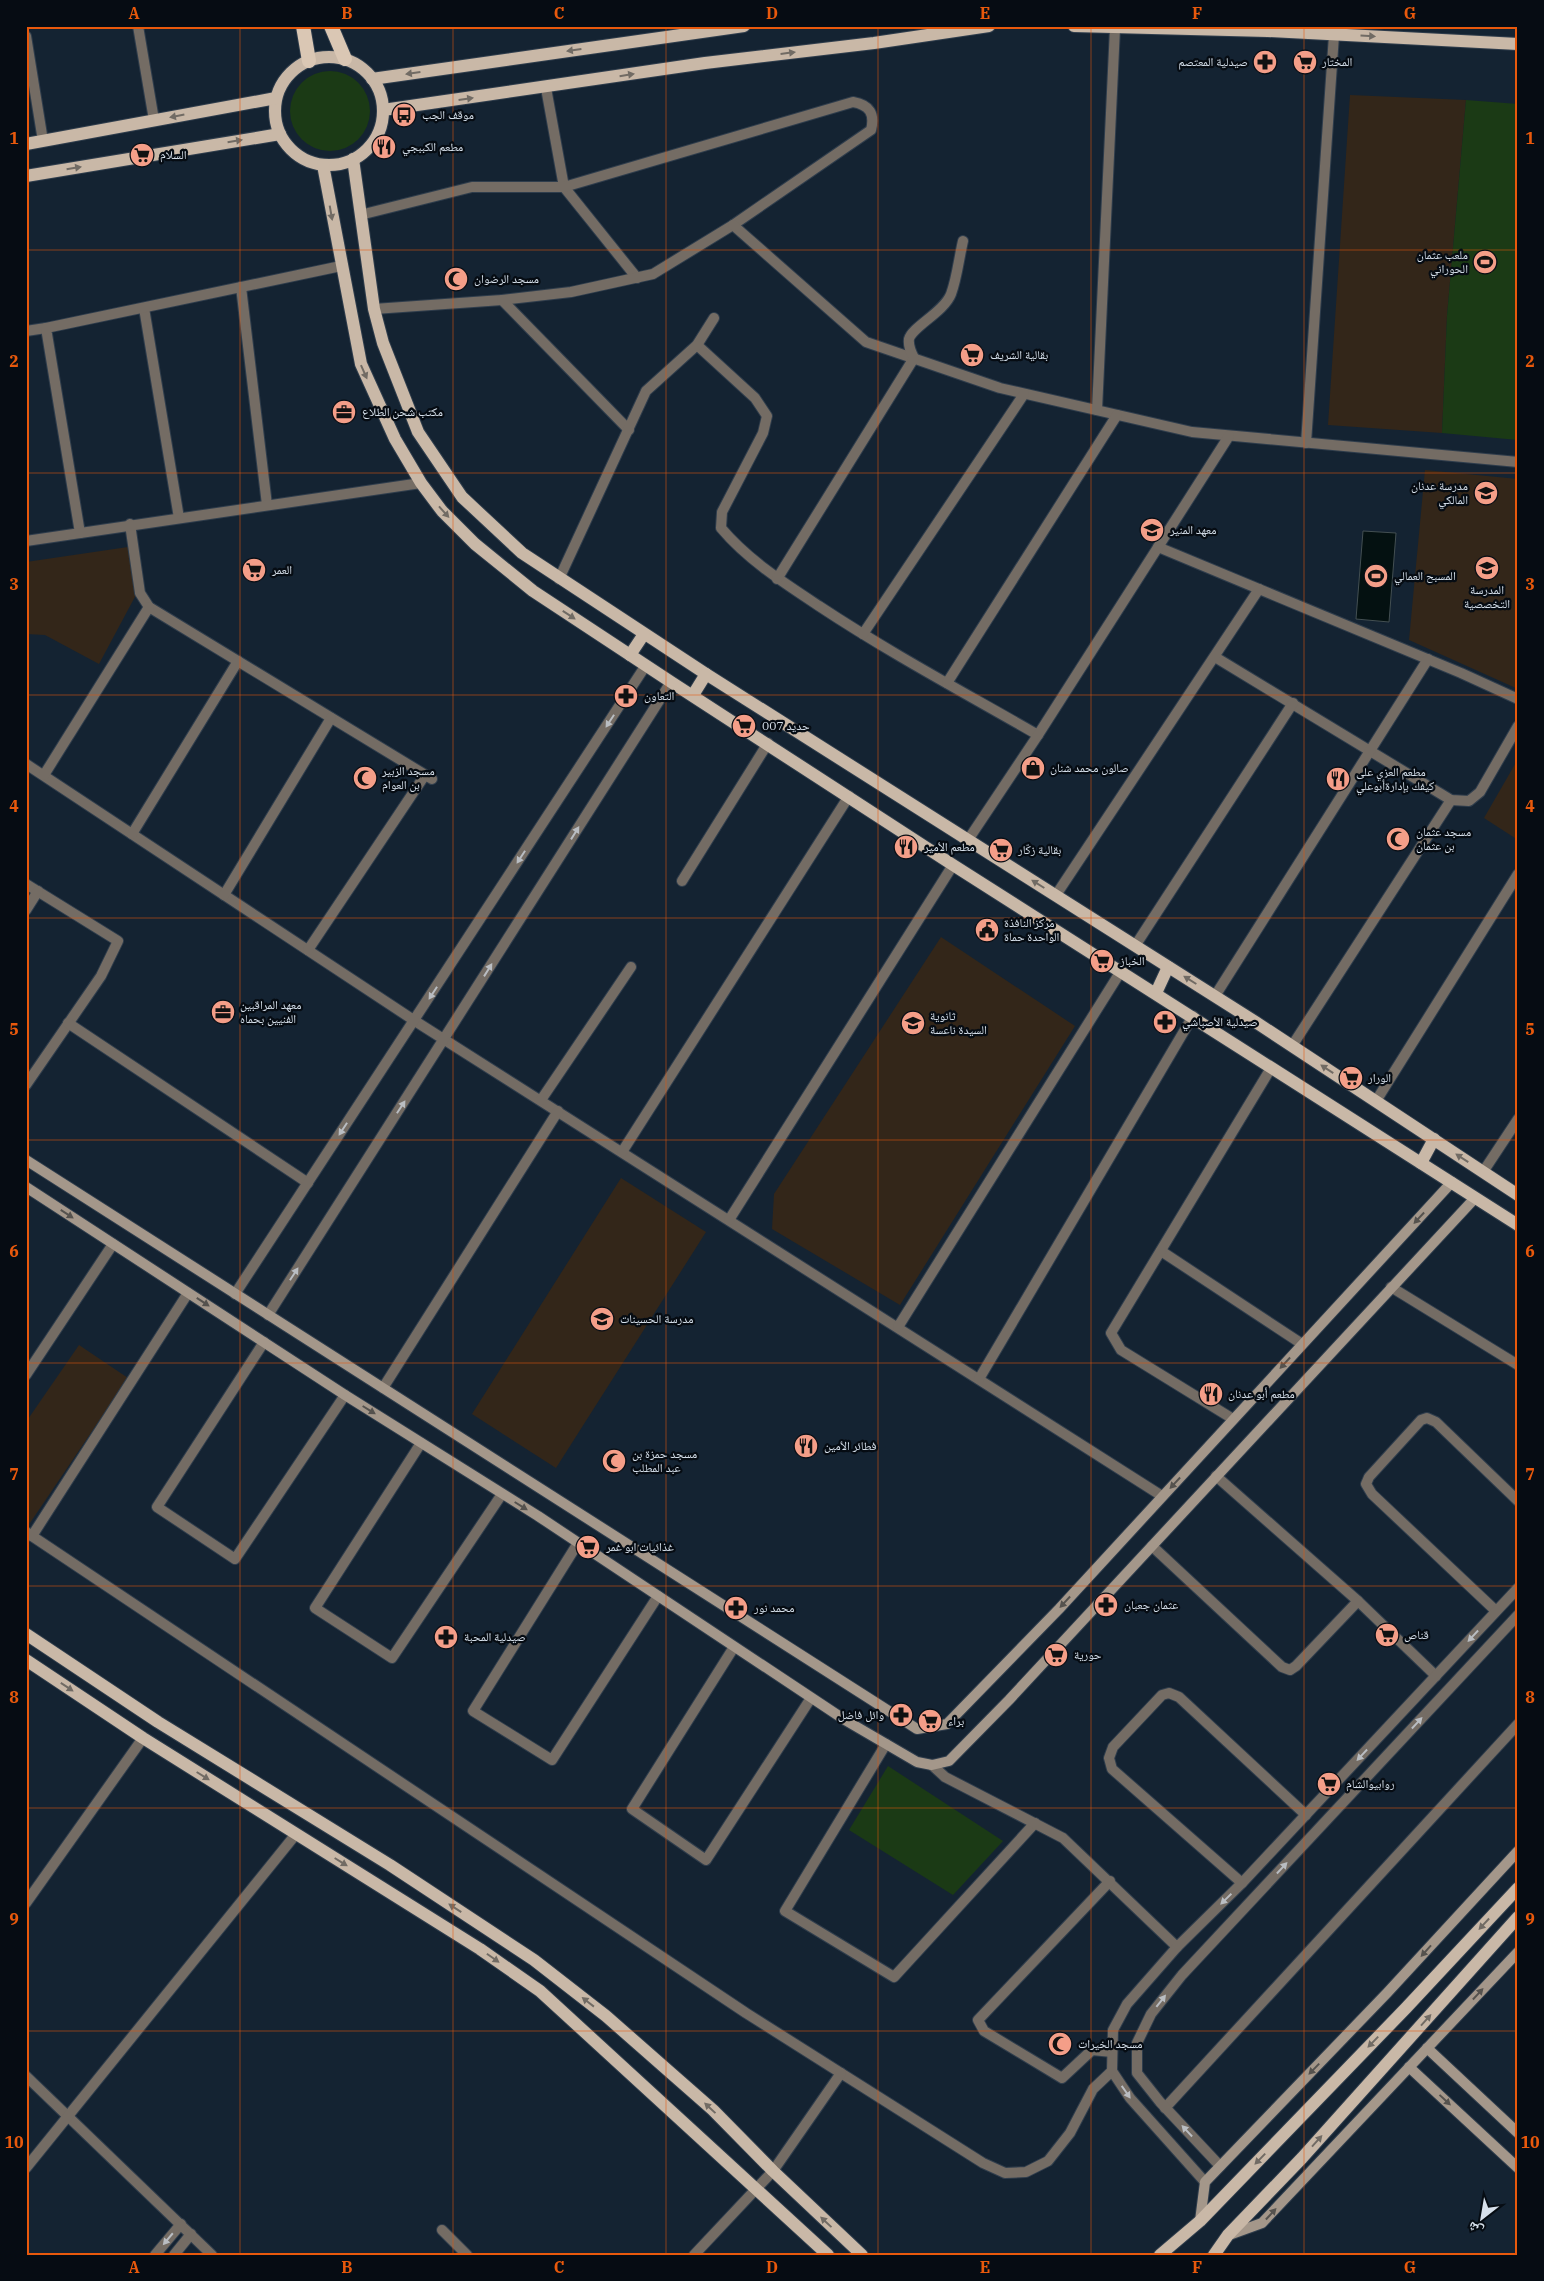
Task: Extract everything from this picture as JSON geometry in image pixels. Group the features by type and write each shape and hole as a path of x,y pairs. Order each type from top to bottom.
{"highway":[{"path":"303,26 309,61"},
{"path":"331,26 345,59"}],"main road":[{"path":"372,79 744,26"},
{"path":"383,110 546,88 705,63 874,43 989,26"},
{"path":"1074,26 1268,31 1518,44"},
{"path":"326,57 345,59 358,66 372,79 380,92 383,110 380,128 371,145 353,159 333,165 323,165 299,156 285,142 280,134 275,116 276,98 293,71 309,61 326,57"},
{"path":"26,144 276,98"},
{"path":"26,176 280,134"},
{"path":"353,159 374,309 383,343 418,432 462,497 522,553 706,674 1215,996 1518,1194"},
{"path":"323,165 361,364 395,439 422,483 442,511 475,544 533,591 671,682 768,743 953,865 1193,1016 1518,1225"},
{"path":"630,655 644,634"},
{"path":"693,695 706,674"},
{"path":"1156,993 1168,967"},
{"path":"1421,1163 1434,1139"},
{"path":"26,1160 917,1729 947,1724 1059,1609 1452,1182"},
{"path":"26,1187 344,1395 578,1543 811,1698 917,1762 932,1765 949,1761 1152,1546 1475,1198"},
{"path":"26,1634 158,1722 390,1865 534,1960 606,2016 713,2110 772,2171 862,2255"},
{"path":"26,1660 143,1738 466,1939 540,1991 828,2255"},
{"path":"1200,2221 1205,2182 1387,1994 1518,1851"},
{"path":"1160,2255 1200,2221 1406,2008 1518,1888"},
{"path":"1214,2255 1228,2235 1302,2158 1518,1917"},
{"path":"1228,2235 1262,2223 1518,1952"},
{"path":"1427,2048 1518,2133"},
{"path":"1410,2067 1518,2168"}],"street":[{"path":"138,26 154,120"},
{"path":"1268,31 1282,29 1286,26"},
{"path":"1097,410 1115,28"},
{"path":"1306,443 1334,35"},
{"path":"26,36 44,141"},
{"path":"546,88 564,187 637,278"},
{"path":"360,215 472,186 564,187 853,102 863,104 870,109 873,120 871,130 733,226 653,274 571,292 502,300 374,309"},
{"path":"733,226 866,342 1000,388 1192,432 1518,462"},
{"path":"914,358 909,347 909,338 915,330 933,317 951,296 963,241"},
{"path":"26,331 341,266"},
{"path":"241,287 267,505"},
{"path":"502,300 629,430"},
{"path":"144,308 179,518"},
{"path":"559,579 646,390 697,345 714,318"},
{"path":"46,328 80,533"},
{"path":"697,345 755,398 767,416 763,433 722,512 721,528 732,542 777,579 863,634 1038,735"},
{"path":"777,579 914,358"},
{"path":"863,634 1024,394"},
{"path":"947,683 1117,415"},
{"path":"968,840 1038,735 1229,436"},
{"path":"26,541 130,524 422,483"},
{"path":"130,524 140,593 149,607 429,777 308,950"},
{"path":"1158,547 1428,659 1518,699"},
{"path":"1056,896 1259,589"},
{"path":"44,775 149,607"},
{"path":"1215,657 1372,750 1451,800 1469,801 1480,792 1518,726"},
{"path":"1215,996 1428,659"},
{"path":"132,834 238,661"},
{"path":"235,1294 646,665"},
{"path":"268,1315 671,682"},
{"path":"1135,946 1293,704"},
{"path":"224,895 331,718"},
{"path":"682,881 768,743"},
{"path":"26,764 415,1021 1162,1496"},
{"path":"622,1152 849,796"},
{"path":"1292,1046 1451,800"},
{"path":"729,1220 953,865"},
{"path":"1376,1101 1518,874"},
{"path":"26,884 118,941 100,976 26,1085"},
{"path":"26,910 38,891"},
{"path":"541,1100 632,967"},
{"path":"898,1327 1122,971"},
{"path":"979,1379 1193,1016"},
{"path":"68,1023 308,1183"},
{"path":"1233,1418 1121,1350 1111,1333 1272,1068"},
{"path":"383,1388 558,1111"},
{"path":"1483,1172 1518,1119"},
{"path":"26,1375 113,1244"},
{"path":"1161,1251 1302,1344"},
{"path":"1391,1287 1518,1365"},
{"path":"188,1293 29,1534 746,2013 983,2163 1005,2173 1026,2172 1048,2162 1070,2132 1093,2090 1112,2072"},
{"path":"264,1342 157,1507 235,1559 344,1395"},
{"path":"1496,1611 1372,1494 1366,1484 1369,1477 1421,1420 1428,1418 1436,1422 1518,1501"},
{"path":"421,1443 315,1608 392,1658 502,1494"},
{"path":"1216,1476 1358,1601 1436,1676"},
{"path":"578,1543 473,1711 552,1760 658,1596"},
{"path":"1152,1546 1282,1667 1290,1670 1358,1601"},
{"path":"1205,2182 1130,2098 1112,2072 1113,2030 1126,2004 1177,1947 1242,1883 1518,1588"},
{"path":"1220,2166 1165,2108 1137,2073 1137,2043 1151,2014 1182,1975 1518,1615"},
{"path":"734,1647 632,1809 706,1860 811,1698"},
{"path":"1242,1883 1112,1769 1109,1758 1113,1747 1162,1695 1169,1693 1180,1697 1306,1814"},
{"path":"1165,2108 1518,1724"},
{"path":"26,1903 143,1738"},
{"path":"886,1744 785,1911 894,1978 1035,1823"},
{"path":"932,1765 945,1777 1062,1838 1110,1881 1177,1947"},
{"path":"26,2168 69,2118 296,1834"},
{"path":"1110,1881 978,2020 984,2032 1062,2078 1092,2050 1112,2052"},
{"path":"694,2255 772,2171 841,2073"},
{"path":"26,2076 212,2255"},
{"path":"155,2255 181,2224"},
{"path":"442,2230 467,2255"},
{"path":"174,2255 191,2234"}],"shaded area":[{"path":"1350,95 1466,100 1447,316 1442,433 1328,425"},
{"path":"1425,470 1518,479 1518,689 1409,640"},
{"name":"المسبح العمالي","path":"1363,531 1396,533 1389,622 1356,619"},
{"path":"128,547 137,593 99,664 45,635 26,634 26,562"},
{"path":"1518,759 1518,840 1484,818"},
{"path":"941,937 1075,1026 900,1305 772,1229 774,1194"},
{"path":"621,1178 706,1232 556,1468 472,1414"},
{"path":"79,1345 128,1378 30,1523 26,1520 26,1422"}],"green space":[{"path":"330,71 345,74 358,83 367,96 370,111 367,126 358,139 345,148 330,151 315,148 302,139 293,126 290,111 293,96 302,83 315,74"},
{"name":"ملعب عثمان الحوراني","path":"1466,100 1518,104 1518,440 1442,433 1447,316"},
{"path":"888,1766 1003,1841 953,1895 849,1830"}],"place":[{"name":"صيدلية المعتصم","path":"1265,62"},
{"name":"المختار","path":"1305,62"},
{"name":"موقف الجب","path":"404,115"},
{"name":"مطعم الكببجي","path":"384,147"},
{"name":"السلام","path":"142,155"},
{"name":"ملعب عثمان الحوراني","path":"1485,262"},
{"name":"مسجد الرضوان","path":"456,279"},
{"name":"بقالية الشريف","path":"972,355"},
{"name":"مكتب شحن الطلاع","path":"344,412"},
{"name":"مدرسة عدنان المالكي","path":"1486,493"},
{"name":"معهد المنير","path":"1152,530"},
{"name":"المدرسة التخصصية","path":"1487,568"},
{"name":"العمر","path":"254,570"},
{"name":"المسبح العمالي","path":"1376,576"},
{"name":"التعاون","path":"626,696"},
{"name":"حديد 007","path":"744,726"},
{"name":"صالون محمد شنان","path":"1033,768"},
{"name":"مسجد الزبير بن العوام","path":"365,778"},
{"name":"مطعم العزي على كيفك بإدارةأبوعلي","path":"1338,779"},
{"name":"مسجد عثمان بن عثمان","path":"1398,839"},
{"name":"مطعم الأمير","path":"906,847"},
{"name":"بقالية زكّار","path":"1001,850"},
{"name":"مركز النافذة الواحدة حماة","path":"987,930"},
{"name":"الخباز","path":"1102,961"},
{"name":"معهد المراقبين الفنيين بحماه","path":"223,1012"},
{"name":"صيدلية الأصباشي","path":"1165,1022"},
{"name":"ثانوية السيدة ناعسة","path":"913,1023"},
{"name":"الورار","path":"1351,1078"},
{"name":"مدرسة الحسينات","path":"602,1319"},
{"name":"مطعم أبو عدنان","path":"1211,1394"},
{"name":"فطائر الأمين","path":"806,1446"},
{"name":"مسجد حمزة بن عبد المطلب","path":"614,1461"},
{"name":"غذائيات ابو غمر","path":"588,1547"},
{"name":"عثمان جعبان","path":"1106,1605"},
{"name":"محمد نور","path":"736,1608"},
{"name":"قناص","path":"1387,1635"},
{"name":"صيدلية المحبة","path":"446,1637"},
{"name":"حورية","path":"1056,1655"},
{"name":"وائل فاضل","path":"901,1715"},
{"name":"براء","path":"930,1721"},
{"name":"روابيوالشام","path":"1329,1784"},
{"name":"مسجد الخيرات","path":"1060,2044"}]}
